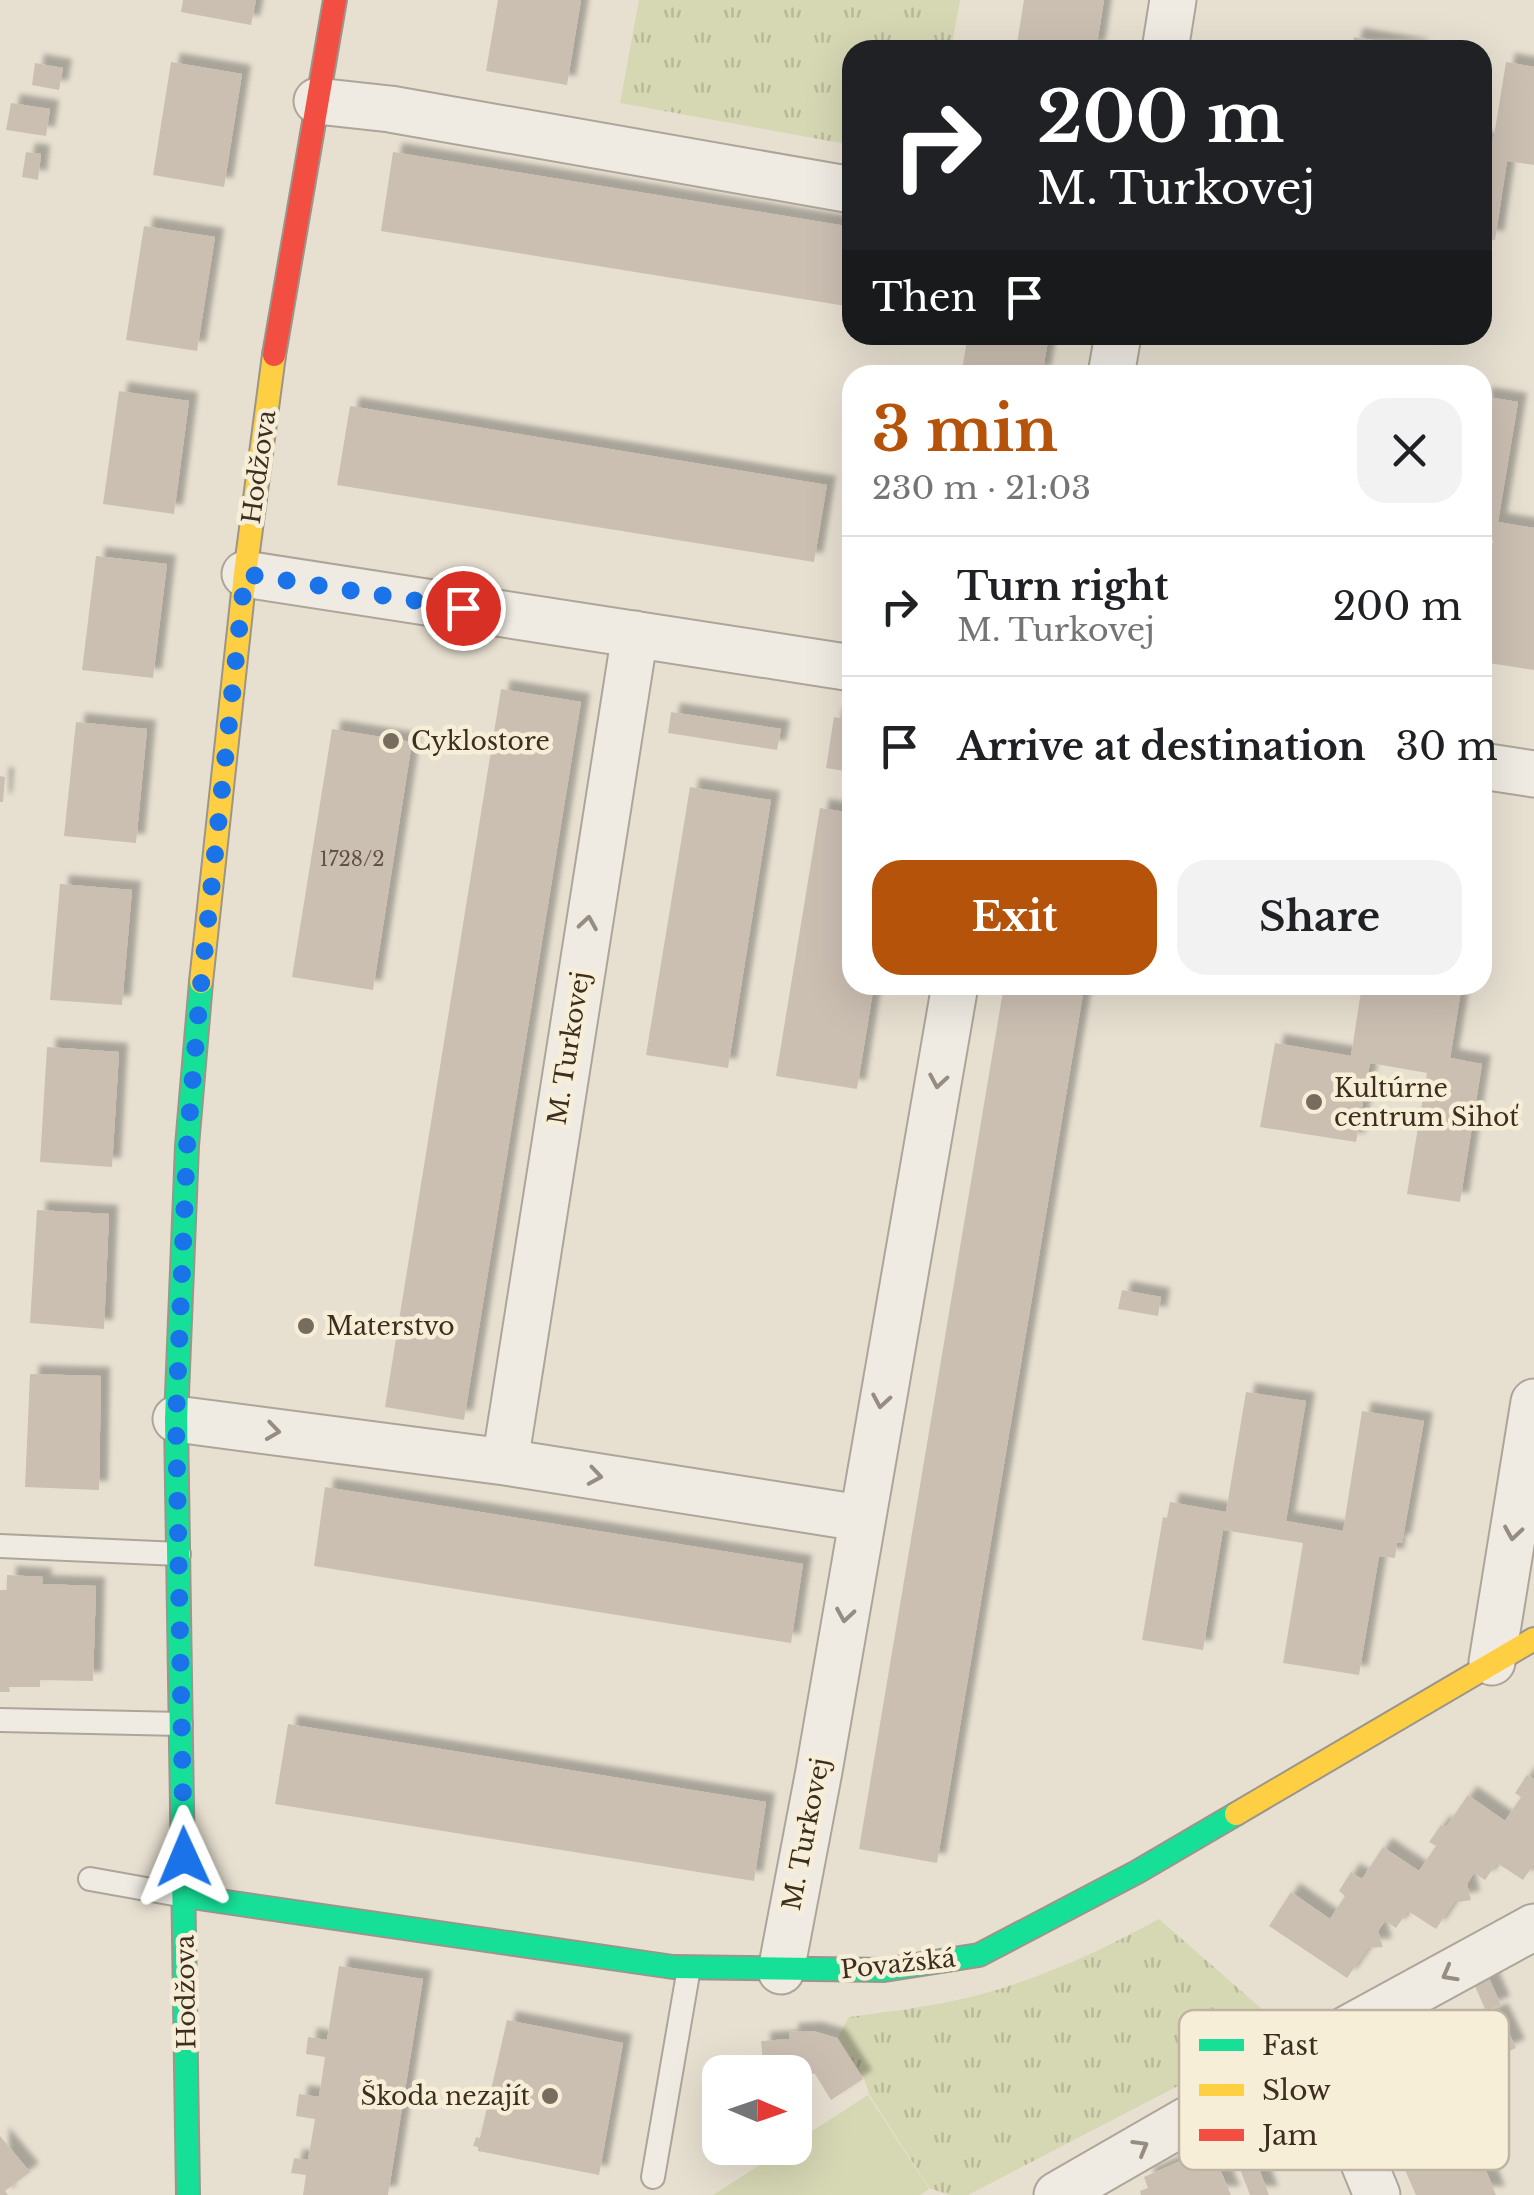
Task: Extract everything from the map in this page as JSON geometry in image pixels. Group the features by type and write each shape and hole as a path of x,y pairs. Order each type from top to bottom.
{"street":[{"name":"Hodžova","path":"188,2195 176,1420 187,1146 245,574 277,336 335,0"},
{"path":"1166,40 1173,0"},
{"path":"317,101 390,109 842,188"},
{"path":"245,574 842,666"},
{"name":"M. Turkovej","path":"506,1462 545,1192 635,634"},
{"path":"1492,768 1534,774"},
{"name":"M. Turkovej","path":"781,1971 819,1772 952,995"},
{"path":"1492,1662 1534,1402"},
{"path":"176,1420 506,1462 860,1518"},
{"name":"Považská","path":"184,1896 689,1968 884,1970 979,1955 1137,1872 1534,1640"},
{"path":"1382,2010 1534,1927"},
{"path":"1056,2195 1179,2125"},
{"path":"1367,2170 1377,2195"}],"lane":[{"path":"0,1546 180,1554"},
{"path":"0,1720 182,1724"},
{"path":"90,1880 184,1896"},
{"path":"653,2177 689,1968"}],"green space":[{"path":"639,0 960,0 953,40 842,40 842,143 620,103"},
{"path":"1159,1919 1263,2010 1179,2010 1179,2086 968,2195 949,2195 929,2188 838,2037 849,2017 983,1994 1086,1956"},
{"path":"868,2095 929,2189 920,2195 713,2195 760,2165 812,2165 812,2131"}],"building":[{"path":"183,0 256,0 251,25 181,12"},
{"path":"498,0 581,0 567,85 486,71"},
{"path":"1024,0 1104,0 1098,40 1018,40"},
{"path":"171,62 242,74 224,187 153,175"},
{"path":"1506,62 1534,67 1534,165 1507,161 1495,240 1492,240 1493,142"},
{"path":"35,63 63,68 59,90 32,85"},
{"path":"11,103 50,109 46,136 6,130"},
{"path":"26,152 41,154 38,180 22,177"},
{"path":"393,152 842,225 842,305 381,231"},
{"path":"144,226 215,237 197,351 126,340"},
{"path":"966,345 1047,345 1044,365 963,365"},
{"path":"119,391 189,401 174,514 103,504"},
{"path":"1492,398 1518,402 1498,522 1534,528 1534,670 1492,664"},
{"path":"350,406 827,485 814,562 337,485"},
{"path":"96,556 167,564 153,678 82,670"},
{"path":"501,689 581,702 464,1420 385,1407"},
{"path":"671,712 781,729 777,750 668,733"},
{"path":"834,717 842,718 842,770 826,768"},
{"path":"76,722 147,729 136,843 64,836"},
{"path":"332,729 412,742 373,990 292,977"},
{"path":"0,776 5,777 3,802 0,802"},
{"path":"690,787 771,800 728,1068 646,1055"},
{"path":"820,808 842,811 842,995 872,995 857,1089 776,1076"},
{"path":"60,884 132,890 122,1005 50,1000"},
{"path":"1002,995 1083,995 937,1863 859,1849"},
{"name":"Kultúrne centrum Sihoť","path":"1360,995 1460,995 1450,1058 1482,1064 1460,1202 1407,1194 1427,1073 1370,1063 1356,1142 1260,1127 1275,1043 1351,1056"},
{"path":"47,1047 119,1052 112,1167 40,1162"},
{"path":"37,1210 109,1214 104,1329 30,1323"},
{"path":"1122,1290 1161,1297 1158,1316 1118,1309"},
{"path":"30,1374 101,1376 99,1490 25,1487"},
{"path":"1246,1392 1306,1401 1286,1521 1343,1531 1362,1411 1424,1421 1402,1543 1397,1543 1395,1558 1379,1556 1359,1675 1283,1663 1303,1543 1223,1530 1203,1650 1142,1640 1163,1517 1167,1518 1170,1502 1226,1512"},
{"path":"325,1487 803,1564 791,1643 314,1566"},
{"path":"7,1575 43,1577 42,1584 96,1586 93,1681 40,1680 40,1687 9,1687 10,1692 0,1692 0,1590 7,1590"},
{"path":"288,1724 766,1802 754,1881 275,1804"},
{"path":"1527,1775 1534,1779 1534,1864 1523,1880 1497,1863 1485,1880 1474,1873 1467,1884 1471,1900 1456,1899 1436,1929 1408,1911 1396,1928 1385,1921 1378,1931 1383,1947 1368,1948 1347,1978 1269,1926 1291,1892 1330,1919 1345,1896 1339,1891 1351,1872 1362,1879 1383,1847 1419,1871 1436,1846 1429,1842 1441,1825 1446,1827 1468,1795 1505,1821 1521,1797 1515,1793"},
{"path":"339,1966 423,1979 388,2195 303,2195 306,2175 291,2173 294,2158 308,2160 315,2119 296,2116 299,2094 319,2097 325,2057 306,2054 308,2037 327,2040"},
{"path":"1488,1976 1501,2005 1486,2010 1473,1982"},
{"name":"Škoda nezajít","path":"507,2020 623,2043 599,2175 478,2151 473,2146 476,2137 480,2138"},
{"path":"813,2031 837,2038 863,2079 831,2100 812,2074 812,2055 762,2055 761,2041 790,2039 789,2032"},
{"path":"0,2136 30,2172 5,2191 8,2195 0,2195"},
{"path":"1179,2162 1179,2170 1220,2170 1231,2195 1141,2195 1140,2191 1148,2188 1144,2177"},
{"path":"1240,2170 1259,2170 1269,2195 1250,2195"},
{"path":"1405,2170 1486,2170 1496,2195 1416,2195"}],"traffic: fast":[{"path":"188,2195 176,1419 187,1146 201,982"},
{"path":"185,1896 673,1967 884,1970 979,1955 1137,1872 1236,1814"}],"traffic: slow":[{"path":"201,982 245,574 274,355"},
{"path":"1236,1814 1534,1639"}],"traffic: jam":[{"path":"274,355 335,0"}],"place":[{"name":"Cyklostore","path":"391,741"},
{"name":"Kultúrne centrum Sihoť","path":"1314,1102"},
{"name":"Materstvo","path":"306,1326"},
{"name":"Škoda nezajít","path":"550,2096"}],"route":[{"path":"184,1857 176,1420 187,1146 245,574 463,608"}]}
